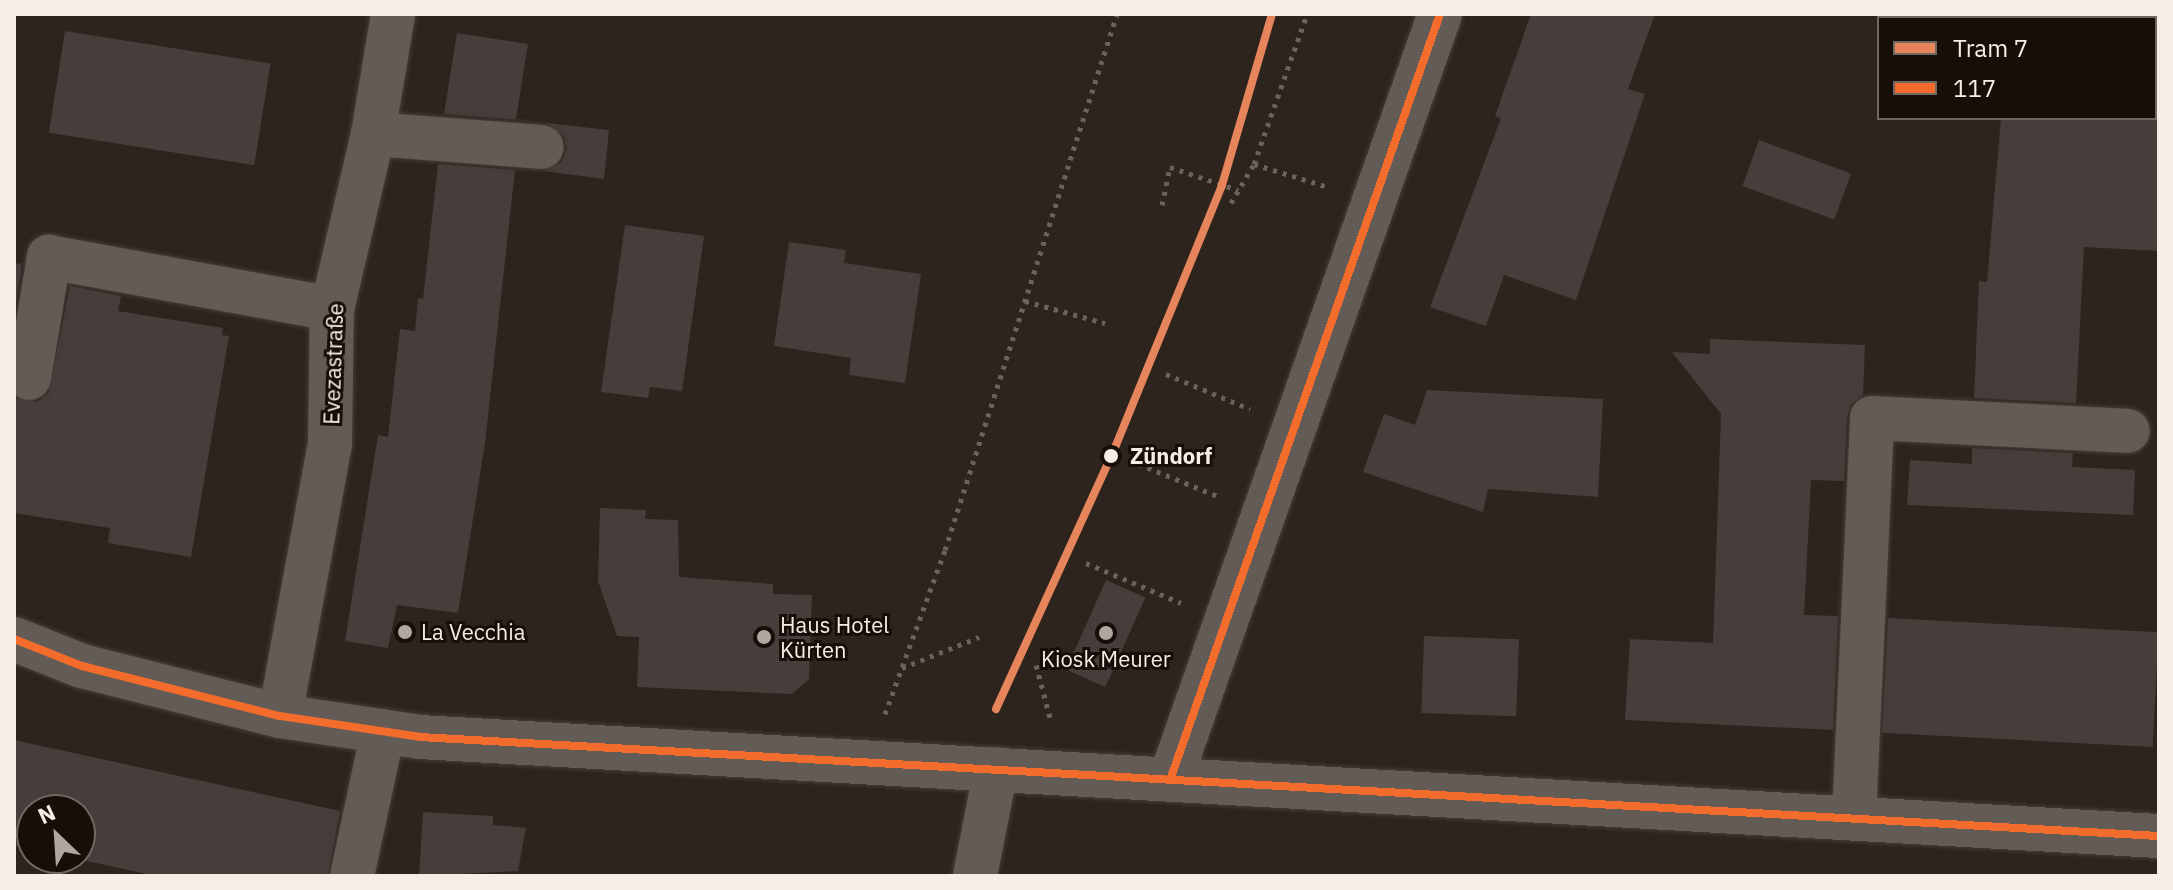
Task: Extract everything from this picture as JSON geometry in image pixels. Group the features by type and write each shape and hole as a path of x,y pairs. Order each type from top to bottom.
{"street":[{"name":"Evezastraße","path":"280,716 330,444 332,309 373,134 393,14"},
{"path":"1170,780 1440,14"},
{"path":"373,134 542,147"},
{"path":"29,378 49,257 332,309"},
{"path":"1854,818 1872,418 2128,431"},
{"path":"14,639 82,666 280,716 383,731 1170,780 2159,836"},
{"path":"352,876 383,731"},
{"path":"975,876 996,769"}],"path":[{"path":"868,760 902,669 1025,301 1117,14"},
{"path":"1231,203 1254,164 1307,14"},
{"path":"1254,164 1374,204"},
{"path":"1162,205 1170,167 1238,190"},
{"path":"1025,301 1105,323"},
{"path":"1166,374 1295,427"},
{"path":"1129,460 1262,514"},
{"path":"1086,563 1225,622"},
{"path":"902,669 979,637"}],"building":[{"path":"1531,14 1655,14 1628,89 1645,94 1576,300 1504,275 1486,326 1430,307 1501,118 1495,116"},
{"path":"65,31 270,64 254,165 49,133"},
{"path":"457,33 528,44 516,119 534,121 444,114"},
{"path":"2159,118 2159,251 2084,247 2076,403 1974,398 1979,281 1987,282 2001,120"},
{"path":"546,123 609,130 604,179 544,171 562,162 567,148 564,136"},
{"path":"1759,140 1851,174 1834,220 1742,186"},
{"path":"438,164 515,170 485,443 458,613 397,605 388,648 345,641 378,435 388,437 400,329 415,331 418,298 423,299"},
{"path":"625,225 704,236 682,391 650,387 648,398 601,392"},
{"path":"789,242 846,250 844,263 921,274 905,383 849,375 851,358 774,346"},
{"path":"14,263 22,264 14,315"},
{"path":"70,286 121,296 118,311 223,328 222,335 229,336 191,557 108,543 110,528 14,513 14,398 37,402 49,393"},
{"path":"1710,339 1865,345 1863,395 1851,404 1847,417 1844,481 1811,480 1804,615 1838,616 1833,730 1625,720 1630,639 1713,643 1721,414 1672,352 1710,354"},
{"path":"1427,390 1603,399 1598,497 1488,489 1483,512 1363,472 1384,414 1415,425"},
{"path":"1972,448 2073,453 2072,467 2135,470 2133,515 1907,505 1910,460 1972,464"},
{"path":"600,508 646,510 645,519 678,520 679,577 773,584 773,594 812,595 809,679 792,694 637,687 639,637 617,636 598,581"},
{"name":"Kiosk Meurer","path":"1106,580 1145,597 1105,687 1066,670"},
{"path":"1888,618 2159,632 2153,747 1882,733"},
{"path":"1424,636 1519,639 1516,716 1421,713"},
{"path":"14,740 340,811 328,876 156,876 96,863 96,794 16,794 14,846"},
{"path":"423,812 493,816 493,825 526,828 518,871 419,876"}],"tram line":[{"name":"7","path":"996,709 1114,450 1222,185 1272,14"}],"transit line":[{"name":"117","path":"1170,780 1440,14"},
{"name":"117","path":"14,639 82,666 280,716 420,737 2159,836"}],"place":[{"name":"Zündorf","path":"1111,456"},
{"name":"La Vecchia","path":"405,632"},
{"name":"Kiosk Meurer","path":"1106,633"},
{"name":"Haus Hotel Kürten","path":"764,637"}]}
